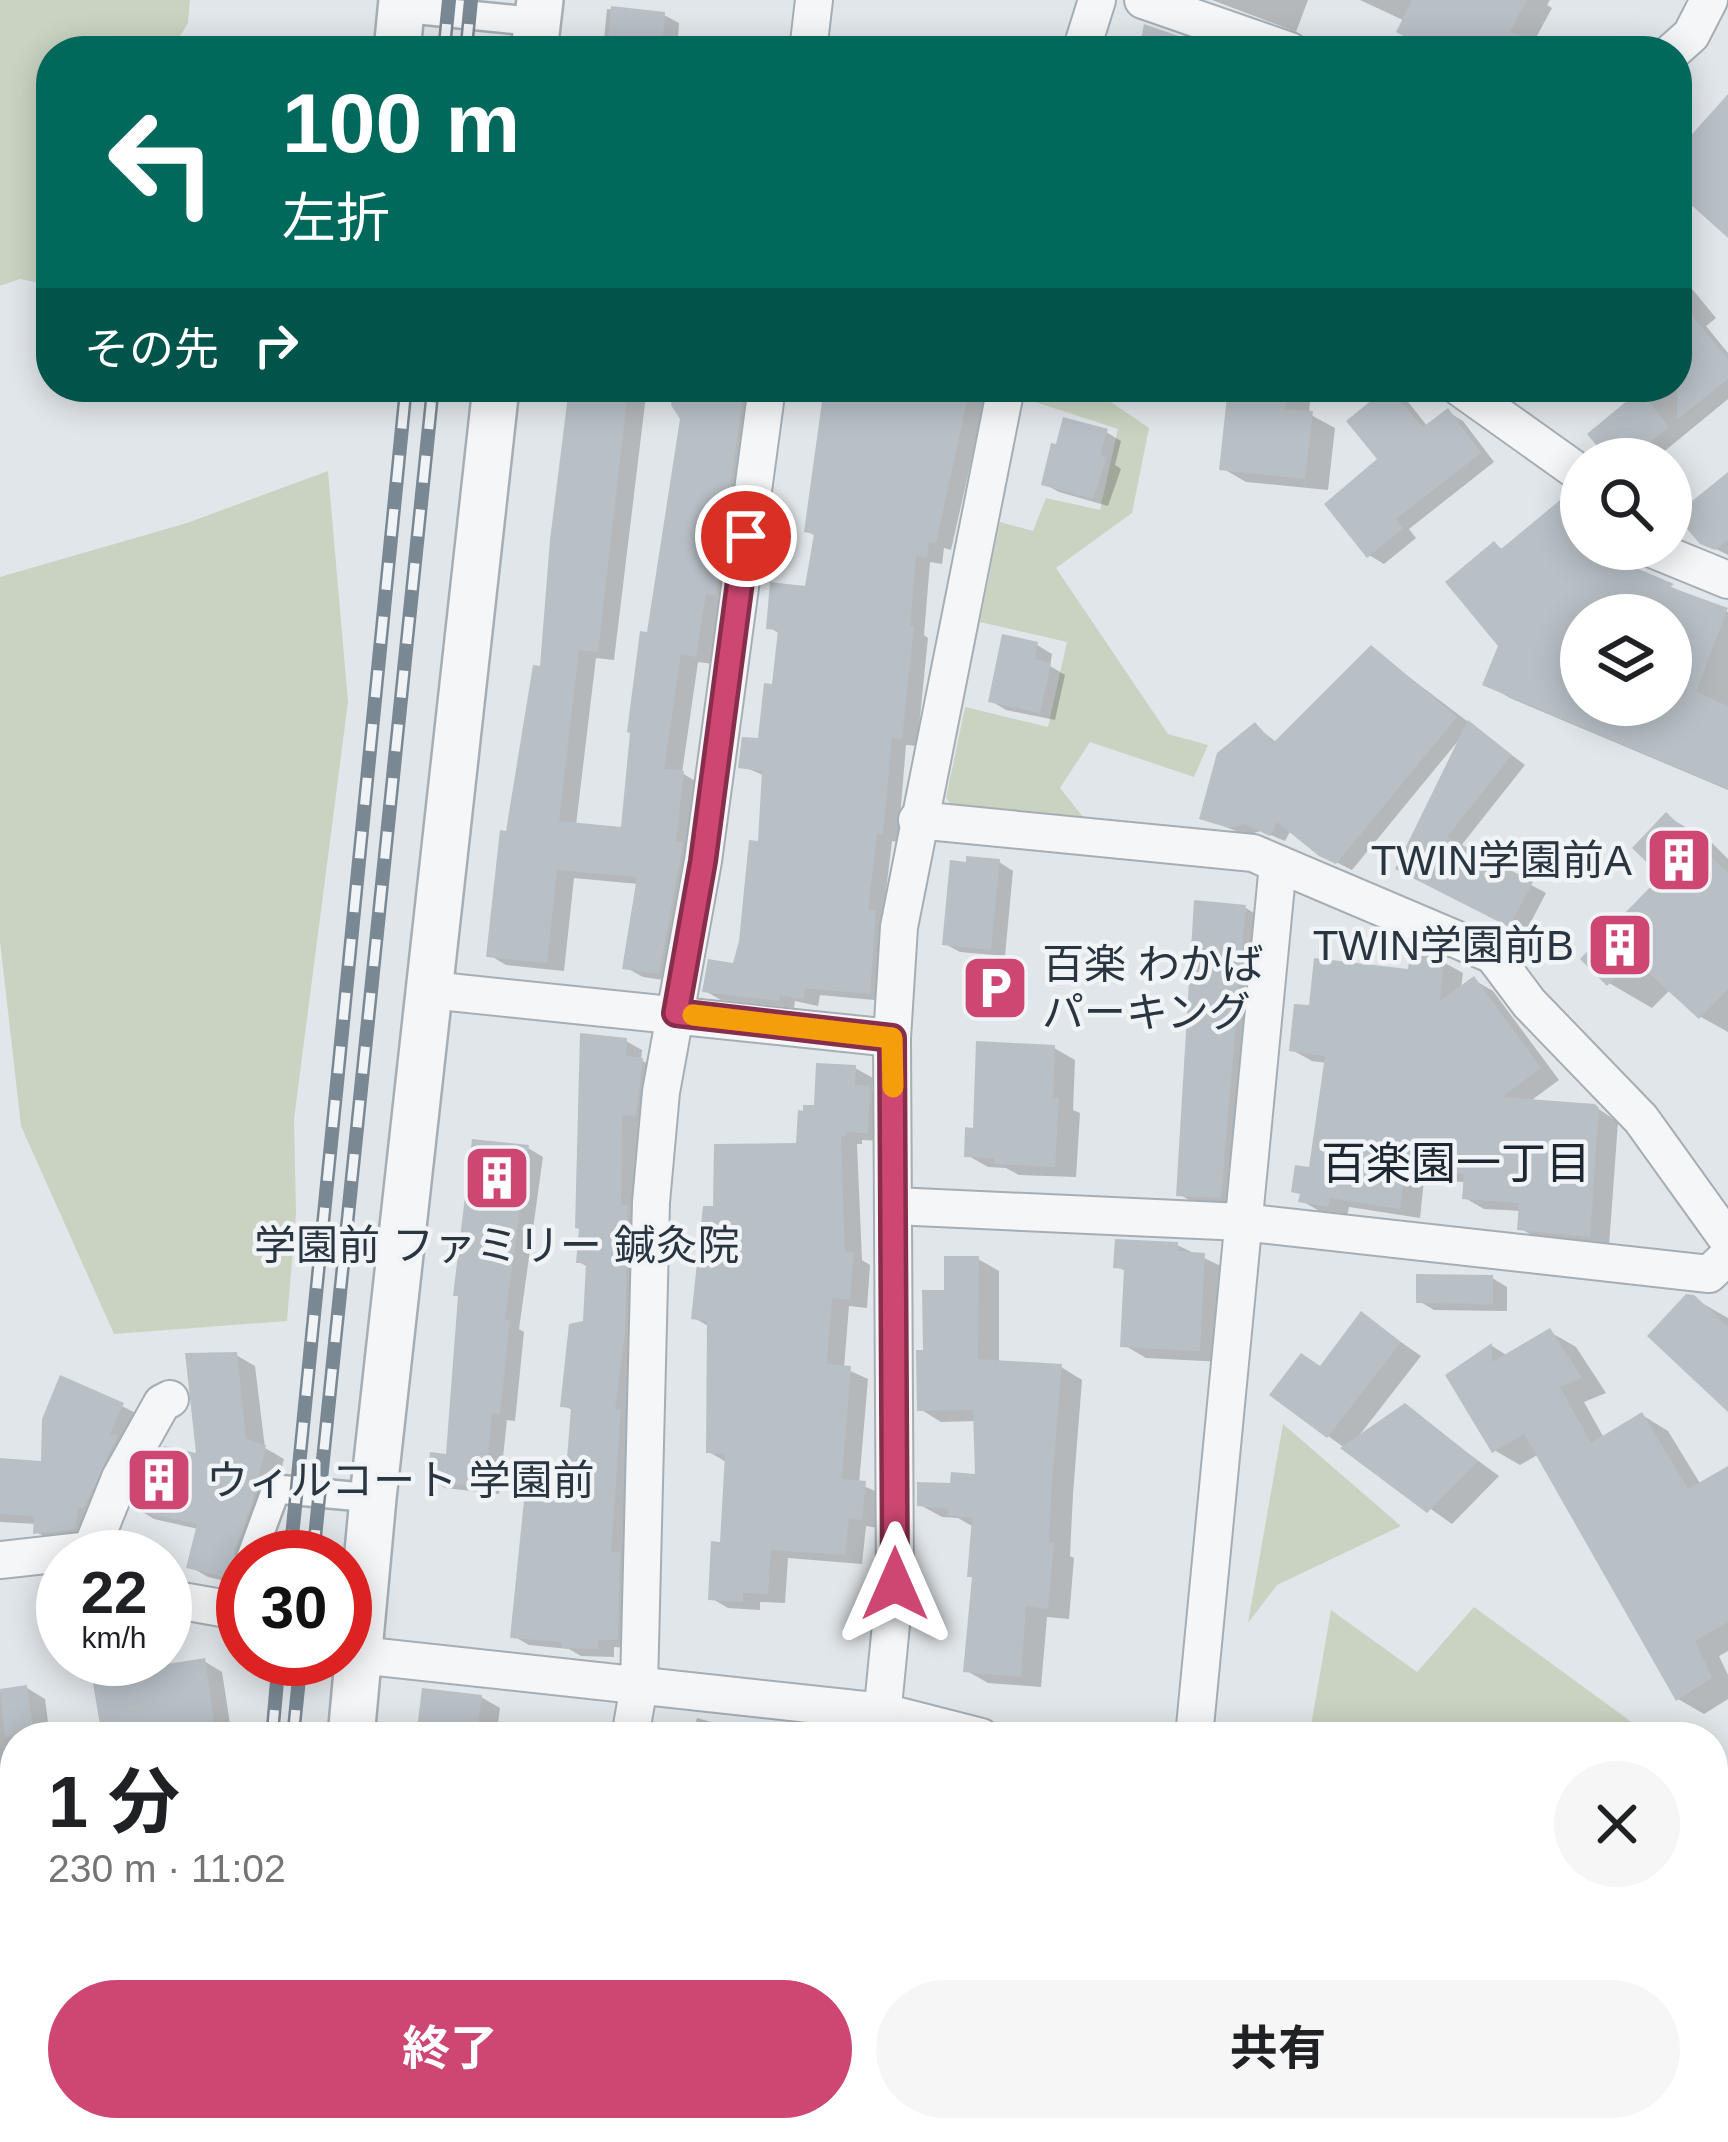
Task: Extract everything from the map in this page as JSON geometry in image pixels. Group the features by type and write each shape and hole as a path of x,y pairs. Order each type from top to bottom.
{"street":[{"path":"810,36 814,0"},
{"path":"1086,36 1097,0"},
{"path":"1143,0 1247,36"},
{"path":"1690,36 1709,0"},
{"path":"400,20 537,24"},
{"path":"370,1530 494,402"},
{"path":"633,1722 639,1686 651,1202 661,1092 703,861 765,402"},
{"path":"881,1722 895,1584 892,1038 898,927 1003,402"},
{"path":"1481,402 1560,459"},
{"path":"1692,565 1728,580"},
{"path":"917,820 1253,853 1492,955 1528,1003 1641,1119 1728,1240"},
{"path":"1194,1722 1278,864"},
{"path":"430,990 892,1038"},
{"path":"894,1206 1242,1222 1709,1274 1728,1256"},
{"path":"103,1530 120,1478 162,1403 170,1400"},
{"path":"119,1430 120,1478"},
{"path":"261,1530 276,1489 373,1498"},
{"path":"0,1560 36,1557"},
{"path":"372,1656 639,1686 868,1722"},
{"path":"352,1722 356,1686"}],"green space":[{"path":"0,0 190,0 188,23 180,36 36,36 36,282 20,279 0,286"},
{"path":"1035,402 1111,402 1149,428 1132,513 1056,568 1168,734 1208,745 1194,777 1090,742 1060,788 1087,822 959,814 946,798 965,707 1048,727 1067,642 980,622 1000,522 1033,531 1046,498 1100,510 1118,429"},
{"path":"328,471 348,702 294,1119 296,1213 287,1321 114,1334 21,1126 0,941 0,577 187,523"},
{"path":"1283,1424 1401,1526 1277,1585 1248,1623"},
{"path":"1474,1607 1631,1722 1312,1722 1331,1610 1417,1672"}],"building":[{"path":"1412,0 1527,0 1510,31 1520,36 1404,36 1396,32"},
{"path":"611,6 665,12 663,36 608,36"},
{"path":"1144,24 1178,36 1142,36"},
{"path":"1728,94 1728,238 1692,206 1692,134"},
{"path":"1692,315 1728,359 1728,379 1677,420 1677,402 1692,402"},
{"path":"567,402 627,402 598,652 579,650 559,821 621,827 640,631 647,632 680,419 672,402 742,402 716,595 706,594 696,657 681,654 664,769 684,771 676,841 683,843 659,974 622,969 637,877 557,870 547,963 486,957 500,830 506,831 533,665 540,666"},
{"path":"822,402 967,402 936,543 929,542 927,558 916,556 902,739 892,738 883,835 877,834 868,910 876,911 870,994 805,988 803,999 780,995 779,1001 702,992 708,959 733,963 739,941 749,840 758,841 762,771 738,768 742,737 758,738 764,683 772,684 778,630 766,629 770,582 805,586 814,534 804,532"},
{"path":"1226,402 1286,402 1285,409 1313,411 1305,479 1219,470"},
{"path":"1369,402 1401,402 1423,427 1448,408 1481,453 1396,519 1403,528 1367,558 1324,504 1377,459 1346,421"},
{"path":"1626,402 1649,402 1669,427 1656,438 1590,438 1587,434"},
{"path":"1063,417 1108,429 1100,455 1107,457 1093,499 1041,485"},
{"path":"1728,472 1728,540 1715,550 1692,535 1692,501"},
{"path":"1560,500 1560,570 1641,570 1689,594 1560,594 1560,718 1482,685 1498,646 1445,582 1494,541 1501,549"},
{"path":"1692,595 1728,608 1696,692 1728,706 1728,789 1579,726 1692,726"},
{"path":"1002,634 1038,642 1035,659 1051,663 1040,713 988,702"},
{"path":"1371,645 1457,717 1336,864 1277,822 1270,836 1244,824 1229,828 1199,819 1217,753 1255,722 1273,743"},
{"path":"1468,720 1512,755 1447,837 1533,882 1509,927 1395,869"},
{"path":"1666,812 1728,873 1728,989 1699,1019 1633,959 1607,986 1580,959 1661,876 1632,848"},
{"path":"966,856 1000,859 991,950 942,945 950,860 966,862"},
{"path":"1194,900 1246,905 1221,1198 1176,1196"},
{"path":"1411,946 1444,959 1440,1001 1474,976 1541,1068 1502,1097 1599,1108 1590,1237 1517,1230 1519,1203 1462,1199 1464,1174 1405,1170 1400,1209 1330,1198 1328,1207 1298,1202 1300,1194 1291,1192 1295,1165 1309,1167 1325,1056 1289,1051 1294,1004 1309,1005 1314,958 1408,969"},
{"path":"580,1033 627,1038 626,1056 643,1058 636,1116 622,1115 621,1205 628,1205 625,1333 615,1409 621,1409 611,1552 620,1552 618,1640 598,1640 598,1649 510,1638 526,1481 565,1484 571,1408 560,1407 569,1324 583,1321 586,1263 576,1263 579,1229 575,1228"},
{"path":"976,1041 1055,1045 1053,1098 1059,1098 1055,1167 994,1164 994,1158 964,1157 965,1127 973,1128"},
{"path":"816,1063 856,1065 855,1085 870,1086 868,1133 841,1136 845,1252 854,1252 850,1300 832,1298 827,1364 851,1366 842,1479 866,1481 862,1520 849,1518 845,1555 771,1550 768,1594 743,1593 743,1602 708,1600 711,1541 720,1542 725,1454 706,1453 707,1321 691,1319 703,1206 713,1206 714,1144 796,1143 798,1110 814,1105"},
{"path":"472,1139 529,1145 505,1320 510,1321 500,1414 492,1414 485,1487 427,1481 430,1452 446,1454 458,1296 453,1296"},
{"path":"1115,1239 1178,1242 1178,1251 1205,1253 1200,1351 1120,1347 1124,1269 1113,1268"},
{"path":"944,1256 979,1256 978,1359 1062,1364 1048,1609 1026,1606 1021,1677 963,1672 972,1518 947,1515 948,1509 917,1506 917,1482 950,1483 951,1472 975,1474 973,1410 917,1411 922,1290 944,1290"},
{"path":"1416,1274 1493,1275 1493,1304 1416,1303"},
{"path":"1686,1294 1694,1295 1728,1327 1728,1412 1647,1336"},
{"path":"1361,1311 1401,1342 1327,1438 1269,1395 1301,1353 1320,1366"},
{"path":"1550,1328 1582,1378 1560,1387 1591,1443 1642,1412 1688,1489 1728,1466 1728,1622 1695,1641 1712,1678 1676,1701 1524,1434 1492,1453 1445,1375 1492,1343 1492,1362"},
{"path":"237,1352 246,1439 266,1445 242,1530 216,1530 216,1575 192,1569 197,1524 132,1510 164,1446 196,1453 185,1353"},
{"path":"60,1375 124,1403 110,1434 118,1435 84,1508 78,1508 75,1529 36,1530 33,1534 34,1516 0,1514 0,1458 41,1461 42,1419"},
{"path":"1405,1403 1478,1461 1427,1513 1340,1448"},
{"path":"205,1658 214,1722 100,1722 94,1686 192,1686 192,1660"},
{"path":"27,1685 32,1722 3,1722 0,1689"},
{"path":"422,1688 482,1695 479,1722 418,1722"}],"railway":[{"path":"445,36 449,0"},
{"path":"467,36 471,0"},
{"path":"293,1530 405,402"},
{"path":"316,1530 431,402"},
{"path":"273,1722 277,1686"},
{"path":"295,1722 298,1686"}],"slow traffic":[{"path":"693,1015 892,1038 893,1087"}],"place":[{"name":"TWIN学園前A","path":"1679,860"},
{"name":"TWIN学園前B","path":"1620,945"},
{"name":"百楽 わかば パーキング","path":"995,988"},
{"name":"学園前 ファミリー 鍼灸院","path":"497,1178"},
{"name":"ウィルコート 学園前","path":"159,1480"}],"district":[{"name":"百楽園一丁目","path":"1456,1163"}],"route":[{"path":"746,536 703,861 676,1013 892,1038 895,1584"}]}
